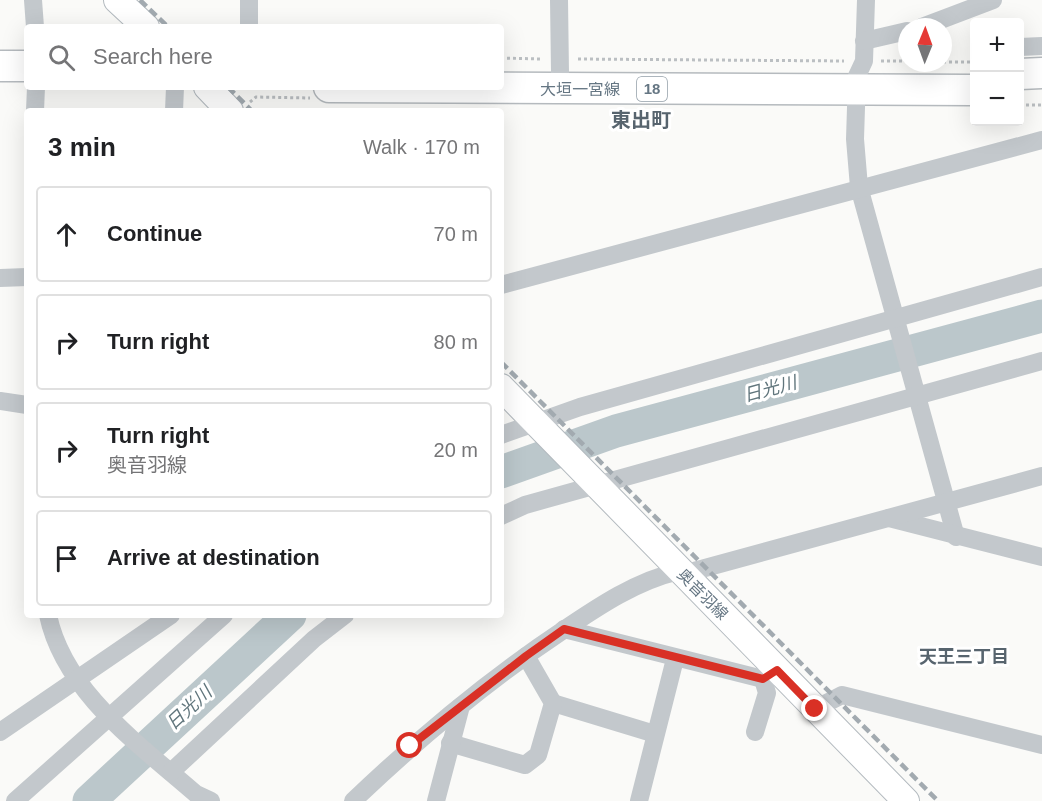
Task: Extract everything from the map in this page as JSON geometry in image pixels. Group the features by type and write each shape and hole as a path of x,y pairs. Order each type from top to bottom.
{"main road":[{"path":"117,0 143,24"},
{"path":"0,66 24,66"},
{"name":"大垣一宮線","path":"504,71 860,76 970,75"},
{"name":"大垣一宮線","path":"504,76 559,73"},
{"name":"大垣一宮線","path":"860,76 970,89"},
{"path":"0,85 24,85"},
{"path":"210,90 227,108"},
{"name":"奥音羽線","path":"504,390 540,424 681,572 770,674 815,709 906,801"}],"street":[{"path":"33,0 35,24"},
{"path":"249,0 249,24"},
{"path":"559,0 559,73"},
{"path":"866,0 855,139 859,187 957,537"},
{"path":"946,18 993,0"},
{"path":"864,41 898,33"},
{"path":"1024,57 1034,83"},
{"path":"35,108 36,90"},
{"path":"174,108 175,90"},
{"path":"504,284 859,187 1042,140"},
{"path":"0,278 24,277"},
{"path":"504,434 540,424 580,407 898,322 1042,277"},
{"path":"504,515 525,505 595,483 917,393 1042,361"},
{"path":"0,401 24,405"},
{"path":"353,801 410,746 460,706 596,607 638,585 1042,476"},
{"path":"889,518 1042,557"},
{"path":"49,618 52,633 65,663 112,719 196,794 211,801"},
{"path":"0,732 166,618"},
{"path":"15,801 112,719 221,618"},
{"path":"167,769 314,639 341,618"},
{"path":"564,629 675,659 770,674 756,732"},
{"path":"526,656 553,703 655,734"},
{"path":"639,801 675,659"},
{"path":"815,709 842,695 1042,745"},
{"path":"450,743 525,765 538,755 553,703"},
{"path":"436,801 460,706"}],"path":[{"path":"504,59 559,73 860,76 898,64"},
{"path":"952,62 970,62"}],"waterway":[{"name":"日光川","path":"504,471 616,431 1042,316"},
{"name":"日光川","path":"89,801 287,618"}],"railway":[{"path":"140,0 165,24"},
{"path":"231,90 249,108"},
{"path":"504,365 938,801"}],"district":[{"name":"東出町","path":"641,120"},
{"name":"天王三丁目","path":"964,657"}],"route":[{"path":"410,746 564,629 675,659 763,679 777,670 815,709"}]}
